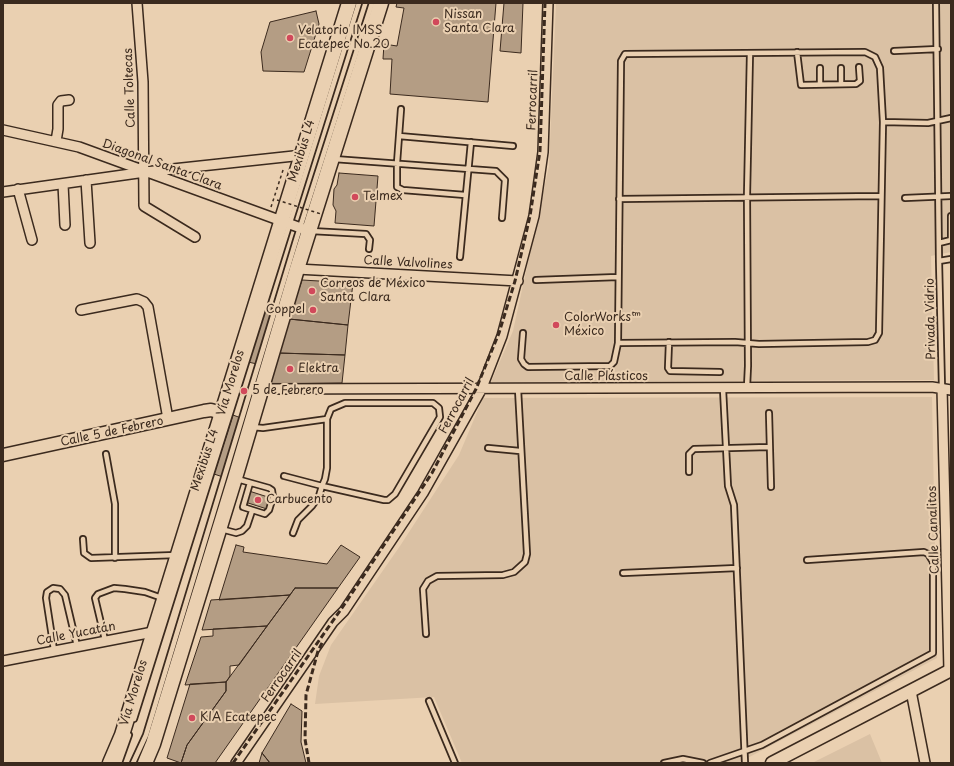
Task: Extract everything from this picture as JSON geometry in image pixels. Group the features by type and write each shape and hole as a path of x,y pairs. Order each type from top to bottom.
{"main road":[{"name":"Vía Morelos","path":"110,763 122,735 222,413 286,223 303,155 349,3"},
{"path":"144,762 153,744 235,478 297,269 304,230 333,159 381,3"}],"street":[{"name":"Calle Toltecas","path":"137,3 143,82 145,208 195,237"},
{"name":"Ferrocarril","path":"236,763 333,622 344,611 423,493 481,390 502,336 518,281 534,216 543,152 548,3"},
{"path":"56,141 58,129 58,105 62,101 69,100"},
{"name":"Diagonal Santa Clara","path":"3,130 79,147 304,230"},
{"path":"3,192 145,172 303,155"},
{"path":"86,180 90,243"},
{"path":"63,184 65,225"},
{"path":"18,189 32,240"},
{"name":"Calle Valvolines","path":"297,269 518,281"},
{"path":"81,310 137,300 144,302 149,311 168,420"},
{"name":"Calle Plásticos","path":"261,389 947,389"},
{"name":"Calle Canalitos","path":"947,389 950,671"},
{"name":"Calle 5 de Febrero","path":"3,456 211,410 222,413"},
{"name":"Calle Yucatán","path":"3,661 153,632"},
{"path":"772,763 950,671"},
{"path":"911,691 925,763"}],"lane":[{"name":"Mexibús L4","path":"119,763 151,668 286,223 359,3"},
{"name":"Mexibús L4","path":"144,762 148,727 304,230 372,3"},
{"path":"936,3 939,121 939,261"},
{"path":"894,51 938,49"},
{"path":"797,52 800,84 859,83 859,67"},
{"path":"522,332 522,359 524,364 528,367 610,366 614,362 618,343 621,61 623,56 629,54 865,52 875,57 880,68 883,122 880,196 879,333 875,340 868,342 618,343"},
{"path":"747,389 747,196 750,53"},
{"path":"820,68 820,84"},
{"path":"841,68 841,84"},
{"path":"401,109 396,163 396,185 400,190 465,195"},
{"path":"883,122 939,121 951,118"},
{"path":"399,136 513,146"},
{"path":"460,258 471,142"},
{"path":"333,159 496,171 504,177 505,180 502,218"},
{"path":"619,199 747,196 880,196"},
{"path":"905,198 951,196"},
{"path":"939,243 951,240 951,216"},
{"path":"304,230 366,234 370,240 369,249"},
{"name":"Privada Vidrio","path":"947,389 939,261 951,259"},
{"path":"536,280 618,277"},
{"path":"668,342 669,370 720,372"},
{"path":"723,389 728,486 734,505 745,763"},
{"path":"426,634 423,589 432,578 437,576 503,576 514,572 525,562 527,554 520,450 518,390"},
{"path":"284,476 322,486 384,500 391,498 440,417 439,408 433,403 345,403 331,409 327,419 327,468 322,486 319,496 312,506 298,520 293,533"},
{"path":"769,413 771,487"},
{"path":"250,426 263,428 327,419"},
{"path":"689,472 689,454 692,450 769,447"},
{"path":"488,448 520,450"},
{"path":"106,454 114,504 115,558"},
{"path":"235,478 269,488 274,494 267,513 263,514 252,511 242,505 250,483"},
{"path":"219,528 236,533 242,531 247,526 252,511"},
{"path":"83,539 84,553 88,557 115,558 178,555"},
{"path":"710,763 762,745 933,653 933,562 928,554 924,552 807,560"},
{"path":"623,573 737,568"},
{"path":"54,650 46,598 47,592 53,588 60,589 65,595 77,646"},
{"path":"106,640 95,598 98,594 114,588 126,588 145,592 164,599"},
{"path":"428,701 455,763"},
{"path":"664,763 683,759 702,763"}],"path":[{"path":"268,216 284,167 287,168 276,200 321,214"}],"shaded area":[{"path":"556,3 951,3 951,252 931,256 934,380 491,382 513,331 549,166"},
{"path":"932,397 937,658 738,763 462,763 434,697 315,704 319,676 331,645 400,546 459,455 483,398"},
{"path":"870,734 882,763 812,763"}],"building":[{"path":"397,3 496,3 488,102 390,94 392,59 383,59 384,44 397,46 404,8 396,7"},
{"path":"504,3 523,3 521,53 500,51"},
{"name":"Velatorio IMSS Ecatepec No.20","path":"316,11 319,24 304,72 263,71 261,52 270,22"},
{"name":"Telmex","path":"339,173 378,176 374,226 335,223 336,211 333,205 334,189 337,185"},
{"path":"302,280 353,283 348,325 289,319"},
{"path":"267,303 276,305 257,364 248,362"},
{"path":"289,319 348,325 345,355 278,353"},
{"path":"278,353 345,355 342,383 266,384"},
{"path":"233,415 241,418 223,477 214,474"},
{"name":"Carbucento","path":"249,491 271,498 267,509 245,502"},
{"path":"236,545 244,547 243,552 327,564 341,545 360,557 338,588 295,588 290,595 219,600"},
{"path":"295,588 338,588 215,763 181,763 187,745 226,691 226,682"},
{"path":"290,595 267,626 202,630 211,600"},
{"path":"267,626 239,665 230,666 230,676 226,682 185,685 201,637 213,636 213,629"},
{"path":"226,682 226,691 187,745 181,763 167,758 190,684"},
{"path":"291,704 302,711 301,742 306,763 270,763 262,753"},
{"path":"262,753 270,763 259,763"}],"railway":[{"path":"233,763 344,605 432,473 476,389 499,333 515,281 530,216 540,151 545,3"},
{"path":"309,763 305,739 306,695 318,651 323,641"}],"place":[{"name":"Nissan Santa Clara","path":"436,22"},
{"name":"Velatorio IMSS Ecatepec No.20","path":"290,38"},
{"name":"Telmex","path":"355,197"},
{"name":"Correos de México Santa Clara","path":"312,291"},
{"name":"Coppel","path":"313,310"},
{"name":"ColorWorks™ México","path":"556,325"},
{"name":"Elektra","path":"290,369"},
{"name":"5 de Febrero","path":"244,391"},
{"name":"Carbucento","path":"258,500"},
{"name":"KIA Ecatepec","path":"192,718"}]}
